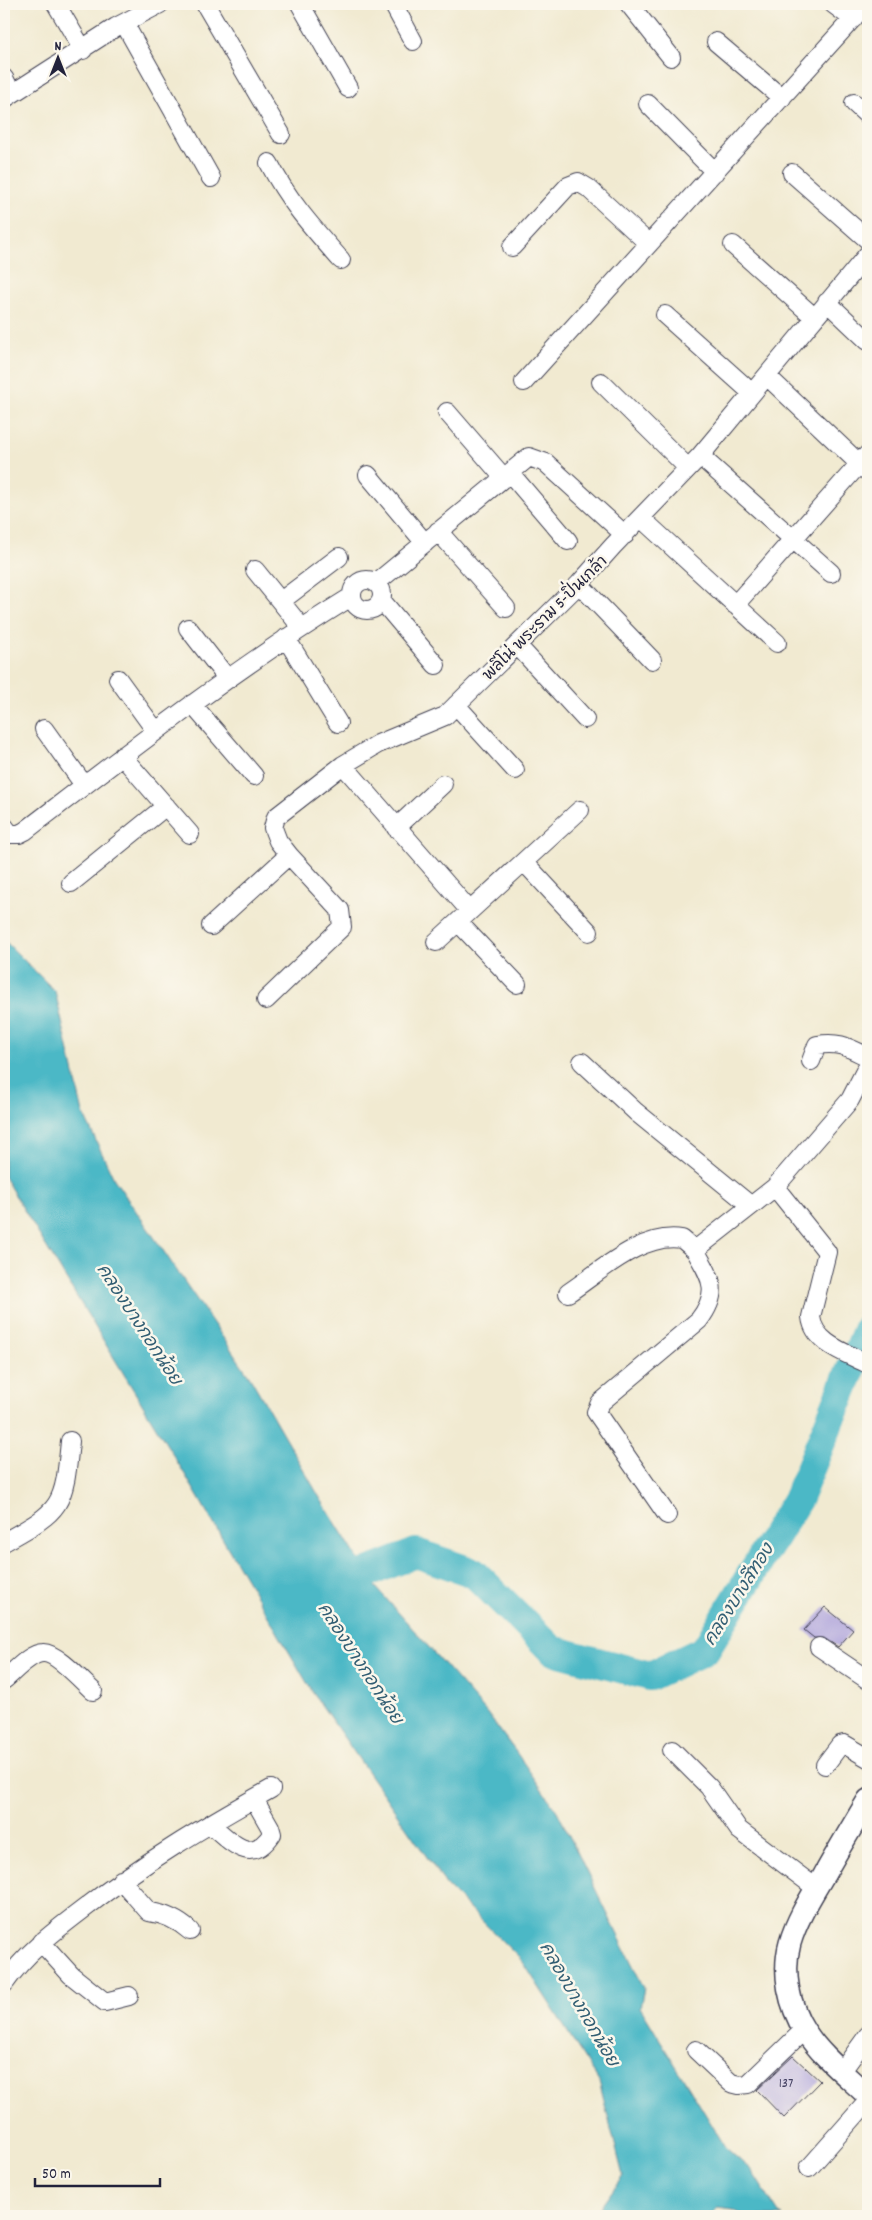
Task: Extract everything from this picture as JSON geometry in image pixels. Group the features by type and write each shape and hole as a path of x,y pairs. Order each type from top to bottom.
{"main road":[{"path":"868,1800 816,1888 793,1936 787,1964 788,1988 793,2007 804,2030 815,2046 868,2096"}],"street":[{"path":"56,4 83,50"},
{"path":"205,4 281,134"},
{"path":"300,4 348,88"},
{"path":"393,4 413,40"},
{"path":"629,4 671,57"},
{"path":"833,4 852,19"},
{"path":"524,382 866,4"},
{"path":"4,78 8,97 152,6"},
{"path":"124,23 211,178"},
{"path":"716,42 782,98"},
{"path":"854,103 868,116"},
{"path":"648,104 715,172"},
{"path":"269,162 283,192 341,260"},
{"path":"792,173 868,240"},
{"path":"512,246 568,186 578,182 588,188 649,244"},
{"path":"732,245 815,318"},
{"name":"พลีโน่ พระราม 5-ปิ่นเกล้า","path":"266,1000 342,928 340,910 278,841 273,828 276,817 343,765 378,744 445,716 579,584 694,462 752,393 768,377 827,302 868,254"},
{"path":"827,302 868,341"},
{"path":"665,315 752,393"},
{"path":"735,605 792,539 865,463 768,377"},
{"path":"601,382 694,462 792,539 831,573"},
{"path":"447,412 568,541"},
{"path":"376,583 528,457 546,463 625,535"},
{"path":"368,475 425,543"},
{"path":"641,518 777,643"},
{"path":"438,531 506,608"},
{"path":"281,602 339,557"},
{"path":"255,570 302,628"},
{"path":"4,826 10,834 19,834 154,730 227,678 352,597 357,583 366,580 376,583 381,588 382,601 436,665"},
{"path":"579,584 652,660"},
{"path":"352,597 358,608 365,610 378,607 382,601"},
{"path":"188,628 227,678"},
{"path":"286,638 338,723"},
{"path":"517,645 584,719"},
{"path":"118,679 154,730"},
{"path":"192,704 254,776"},
{"path":"456,705 515,770"},
{"path":"44,730 84,785"},
{"path":"122,756 190,834"},
{"path":"343,765 435,871 464,916 517,984"},
{"path":"396,828 443,784"},
{"path":"71,883 166,806"},
{"path":"436,942 580,810"},
{"path":"211,926 289,854"},
{"path":"524,862 589,932"},
{"path":"811,1061 817,1045 840,1043 868,1057"},
{"path":"582,1062 636,1112 750,1205"},
{"path":"695,1250 774,1187 850,1100 868,1065"},
{"path":"774,1187 827,1252 811,1317 812,1326 828,1343 868,1364"},
{"path":"568,1293 642,1244 659,1238 682,1239 695,1250 711,1278 712,1291 709,1307 699,1320 600,1403 596,1412 667,1515"},
{"path":"4,1542 40,1522 55,1510 66,1485 70,1441"},
{"path":"819,1647 868,1680"},
{"path":"4,1680 32,1657 43,1652 54,1656 93,1691"},
{"path":"825,1765 840,1745 844,1744 868,1758"},
{"path":"672,1750 709,1787 739,1830 816,1888"},
{"path":"4,1984 19,1962 41,1942 121,1880 210,1824 271,1789"},
{"path":"210,1824 239,1849 252,1850 266,1842 272,1834 270,1826 254,1799"},
{"path":"121,1880 149,1912 159,1913 178,1921 190,1931"},
{"path":"41,1942 71,1975 105,2002 130,1996"},
{"path":"696,2050 731,2083 739,2085 748,2084 804,2030"},
{"path":"842,2071 868,2035"},
{"path":"810,2168 868,2101"}],"water":[{"name":"คลองบางกอกน้อย","path":"4,940 55,991 83,1113 114,1179 250,1377 320,1498 375,1586 486,1712 557,1811 644,1988 640,2007 726,2148 751,2170 779,2214 783,2216 743,2216 734,2210 717,2208 710,2216 594,2216 623,2176 599,2081 523,1962 447,1886 313,1693 187,1478 4,1177"}],"building":[{"path":"825,1607 853,1630 838,1647 824,1638 814,1638 804,1630"},
{"path":"793,2056 820,2081 784,2118 757,2090"}],"waterway":[{"name":"คลองบางสีทอง","path":"329,1588 416,1553 474,1573 552,1650 650,1676 705,1650 798,1498 868,1328"}]}
